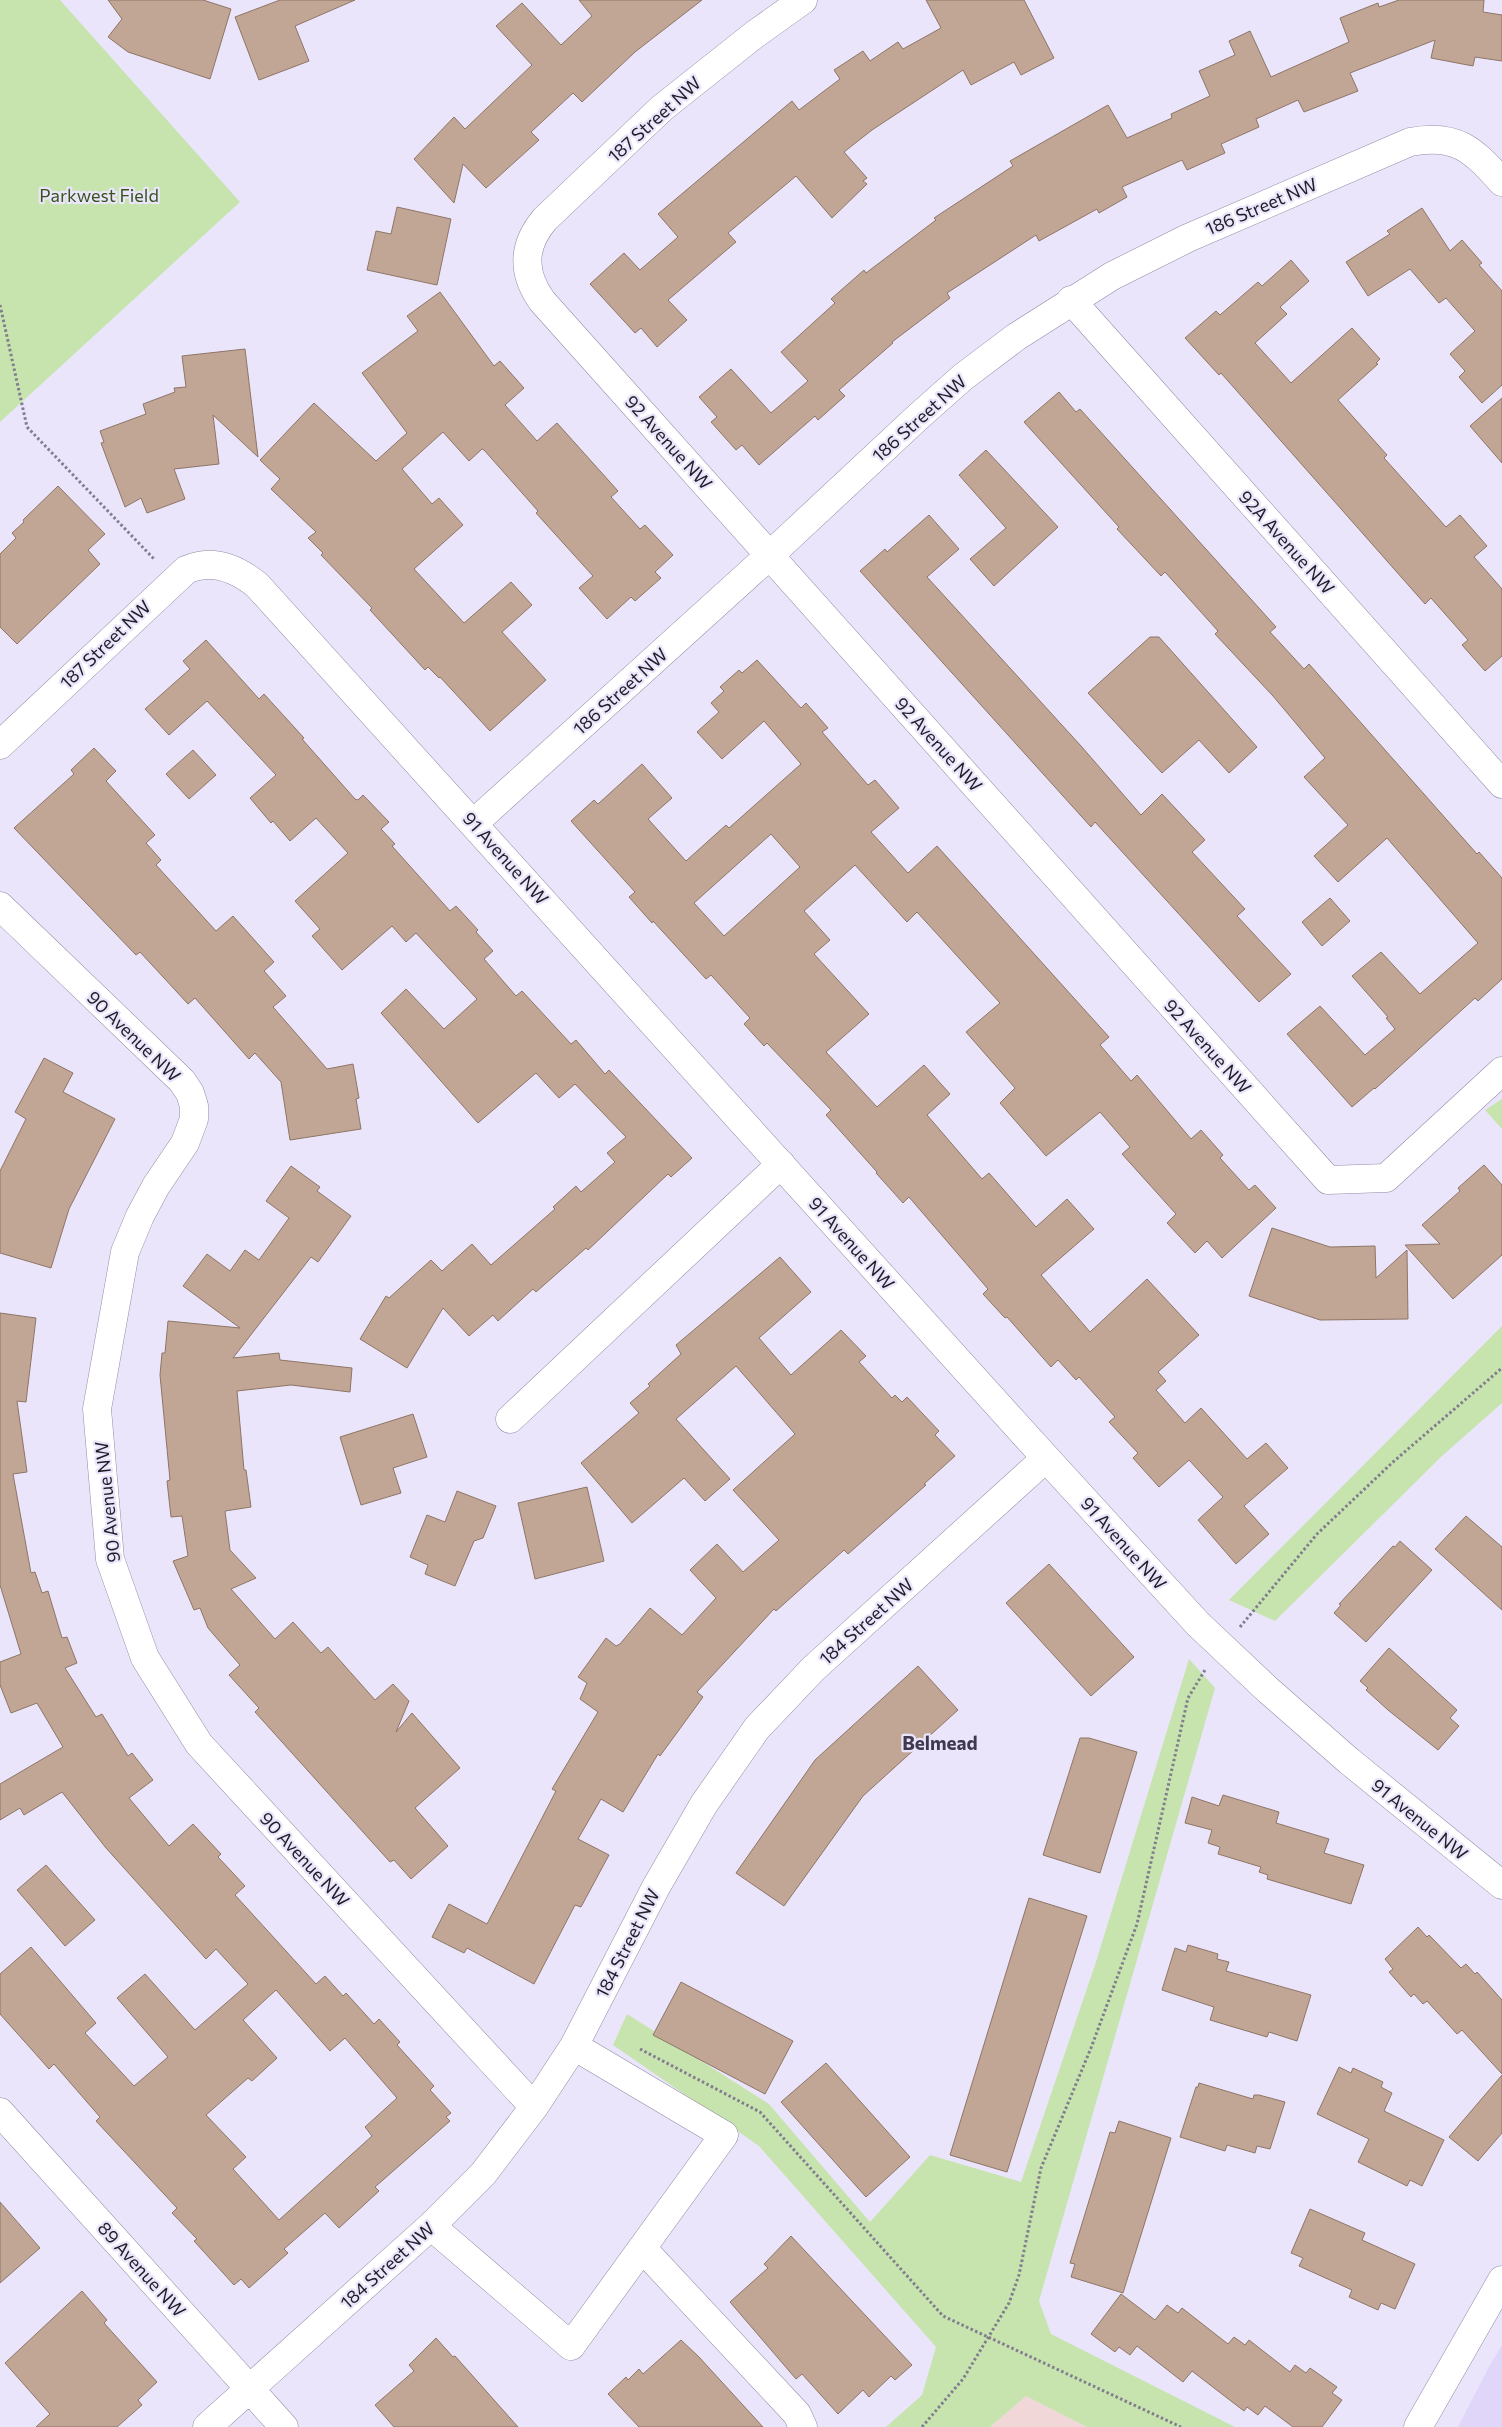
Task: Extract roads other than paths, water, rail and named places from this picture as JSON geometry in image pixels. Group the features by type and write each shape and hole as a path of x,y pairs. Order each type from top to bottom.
{"street":[{"name":"187 Street NW","path":"527,257 535,231 545,219 655,115 723,58 803,0"},
{"name":"186 Street NW","path":"474,823 963,377 1016,337 1071,300 1112,276 1188,238 1394,148 1428,139 1444,140 1469,149 1502,182"},
{"name":"92 Avenue NW","path":"527,257 532,286 542,301 1328,1180 1386,1178 1502,1071"},
{"name":"92A Avenue NW","path":"1071,300 1502,784"},
{"name":"187 Street NW","path":"0,745 174,579 195,566 221,565"},
{"name":"91 Avenue NW","path":"221,565 246,575 257,585 1046,1458 1222,1648 1349,1761 1502,1885"},
{"name":"90 Avenue NW","path":"0,906 182,1081 190,1093 194,1106 194,1120 184,1143 140,1216 125,1252 97,1410 110,1559 145,1658 199,1744 534,2107"},
{"path":"510,1418 781,1164"},
{"name":"184 Street NW","path":"207,2427 431,2226 483,2174 534,2107 574,2046 656,1887 704,1804 757,1728 813,1670 1046,1458"},
{"path":"431,2226 571,2346 724,2135 574,2046"},
{"name":"89 Avenue NW","path":"0,2112 284,2427"},
{"path":"642,2248 797,2414 803,2427"},
{"path":"1418,2427 1502,2280"}],"district":[{"name":"Belmead","path":"940,1742"}],"park label":[{"name":"Parkwest Field","path":"99,195"}]}
